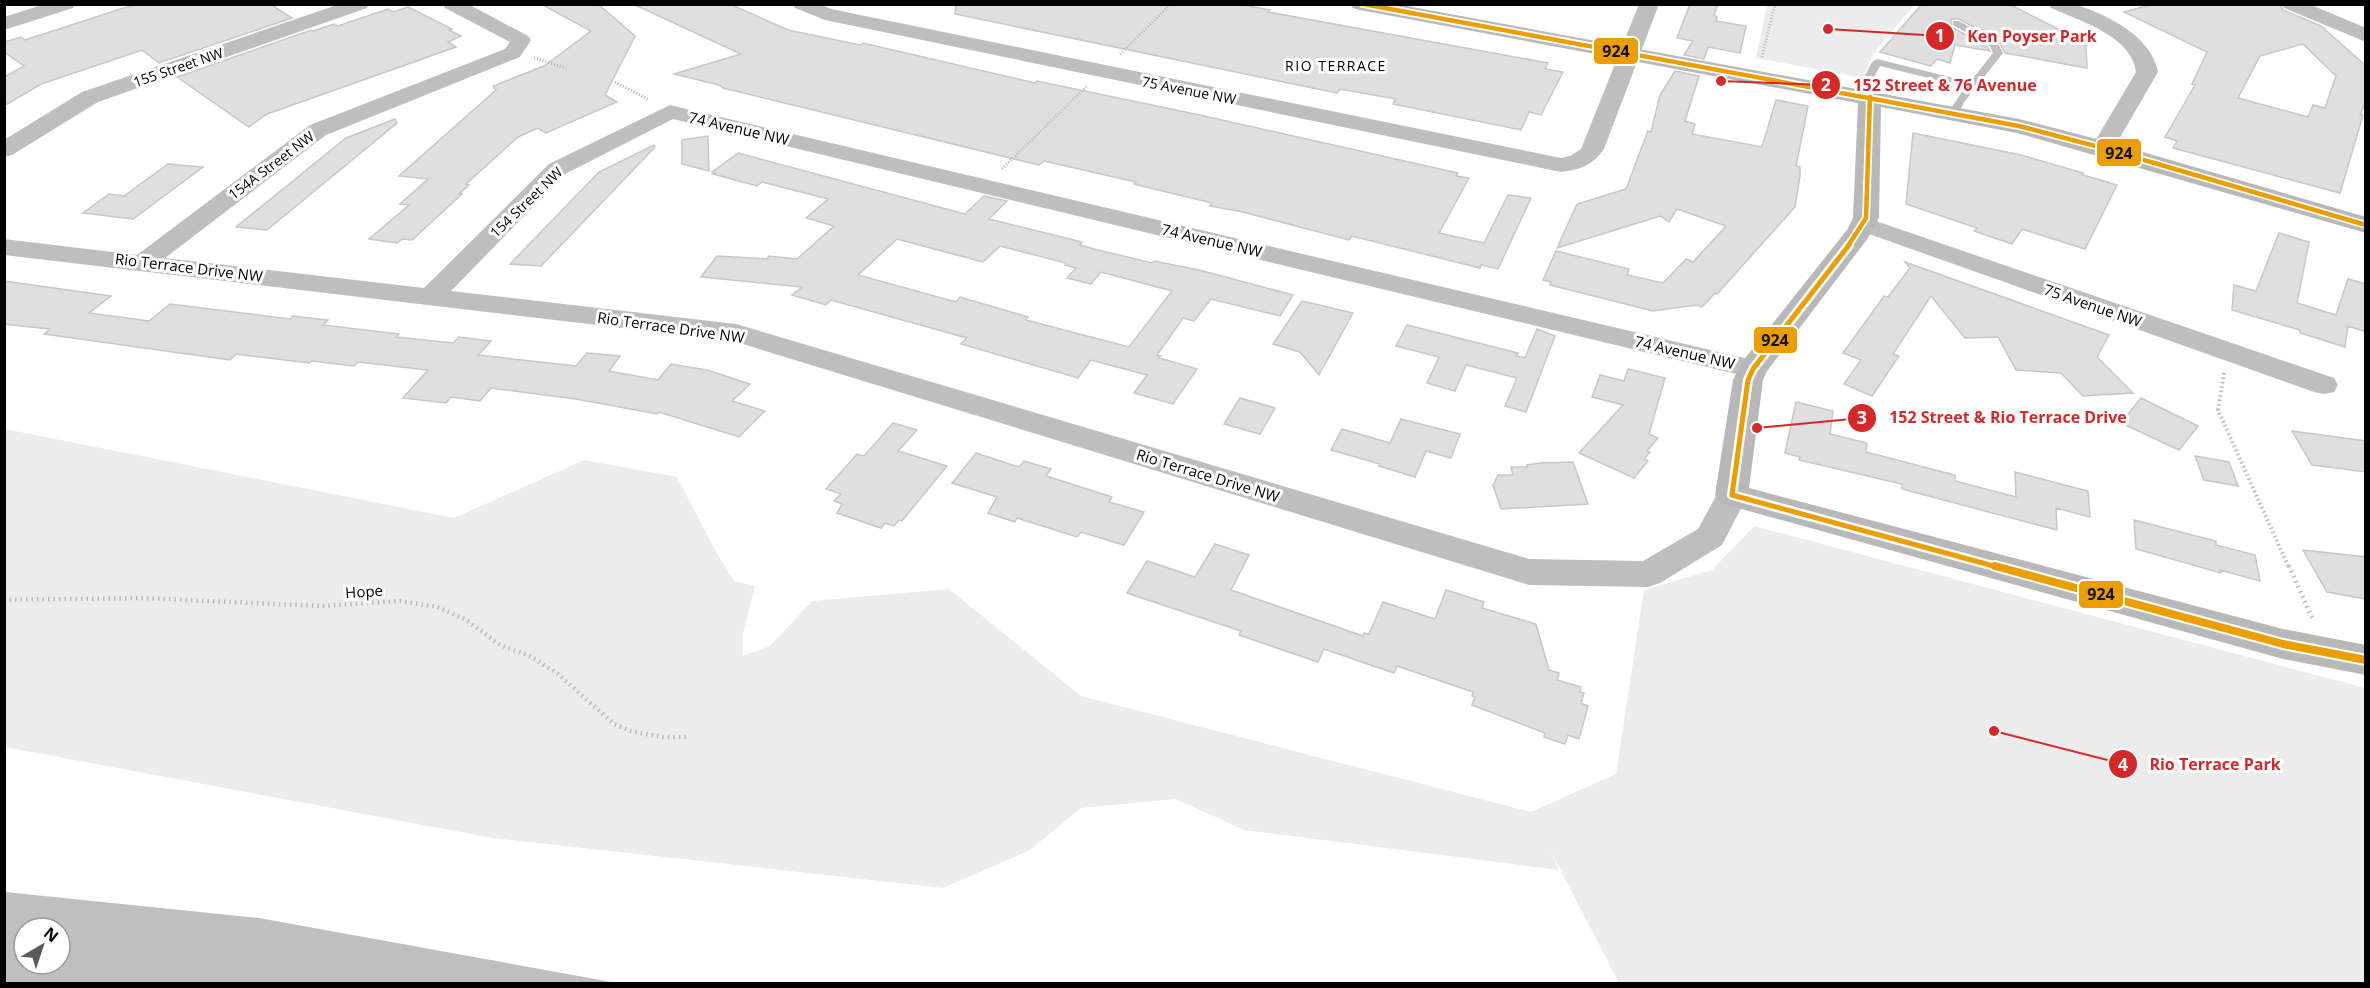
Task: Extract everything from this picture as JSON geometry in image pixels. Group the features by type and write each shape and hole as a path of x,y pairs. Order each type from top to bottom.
{"street":[{"path":"4,24 66,4"},
{"name":"155 Street NW","path":"4,150 90,97 360,4"},
{"path":"453,4 520,40 513,53"},
{"name":"75 Avenue NW","path":"802,4 825,14 848,19 1561,165 1584,159 1592,149 1630,54"},
{"path":"1360,4 1410,9 1630,54 2019,126 2103,148 2366,225"},
{"path":"1630,54 1649,4"},
{"path":"2058,4 2125,39 2138,48 2148,64 2147,72 2103,148"},
{"path":"2291,4 2366,36"},
{"name":"154A Street NW","path":"144,261 318,130 513,53"},
{"path":"1870,98 1864,224 1753,369 1748,380 1732,495 2283,644 2349,658"},
{"name":"74 Avenue NW","path":"670,112 1753,369"},
{"name":"154 Street NW","path":"430,297 557,169 670,112"},
{"name":"75 Avenue NW","path":"1864,224 2324,385"},
{"name":"Rio Terrace Drive NW","path":"4,247 144,261 736,333 1529,572 1648,573 1710,537 1732,495"}],"lane":[{"path":"1953,113 1960,100 1998,53 1995,44 1956,23"},
{"path":"1870,98 1866,83 1877,62 1972,86"}],"path":[{"path":"1120,54 1171,4"},
{"path":"1760,64 1775,4"},
{"path":"513,53 566,68"},
{"path":"615,82 670,112"},
{"path":"984,187 1087,86"},
{"path":"2227,352 2218,410 2321,637 2349,658"},
{"name":"Hope","path":"4,600 140,598 321,606 400,601 437,607 465,619 500,645 530,656 558,674 614,724 662,737 686,737"}],"shaded area":[{"path":"1767,4 1914,5 1873,54 1863,78 1756,58"},
{"path":"5,429 454,518 584,460 677,477 734,581 755,586 743,634 743,656 770,646 812,601 949,589 1081,696 1531,812 1616,774 1644,590 1712,570 1754,526 2365,688 2365,983 1619,983 1550,850 1559,870 1244,830 1176,799 1081,808 1030,850 943,888 493,838 5,747"},
{"path":"5,892 259,918 617,983 5,983"}],"building":[{"path":"136,4 270,4 292,18 159,63 142,50 41,84 4,106 4,77 24,66 4,52 4,42 21,37 25,40"},
{"path":"541,4 598,4 635,36 605,95 617,102 546,133 538,128 518,137 466,184 469,185 459,194 462,194 412,240 402,239 397,243 369,239 409,205 400,204 428,179 399,176 496,90 493,86 544,66 591,31"},
{"path":"633,4 730,4 788,30 860,45 863,43 1035,83 1037,81 1195,114 1458,173 1456,176 1469,178 1439,233 1484,243 1508,195 1531,198 1498,269 1481,265 1480,268 1352,236 1349,240 1243,212 1210,206 1212,203 1134,184 1136,182 1044,161 1039,165 674,74 741,54"},
{"path":"956,4 1238,4 1270,10 1268,12 1548,63 1545,69 1563,72 1541,115 1529,112 1521,130 1393,104 1396,99 1340,89 1337,93 955,14"},
{"path":"1690,4 1718,4 1714,15 1717,17 1716,21 1746,26 1740,53 1708,47 1704,59 1684,55 1693,41 1677,38"},
{"path":"1922,4 2009,4 2058,29 2063,28 2086,46 2087,68 2005,53 1998,40 1959,19 1951,19 1952,27 1990,51 1955,45 1950,63 1937,59 1931,66 1880,52"},
{"path":"2153,4 2280,4 2283,10 2321,26 2366,66 2366,101 2360,115 2363,115 2340,193 2173,148 2177,141 2165,137 2195,85 2192,84 2207,52 2124,12","holes":["2303,44 2336,76 2325,108 2313,105 2308,117 2238,98 2260,56"]},
{"path":"408,7 452,29 449,30 461,36 448,42 456,47 267,114 249,127 177,77 311,30 334,24 338,26 388,9 393,12"},
{"path":"1675,71 1699,76 1685,121 1695,124 1692,134 1762,147 1776,100 1808,106 1796,166 1800,167 1800,176 1795,207 1717,294 1715,293 1702,307 1697,305 1653,311 1550,285 1551,282 1543,280 1556,251 1629,269 1627,275 1663,283 1686,259 1693,262 1726,226 1677,209 1669,222 1660,216 1557,248 1577,204 1626,189 1648,131 1651,132 1660,95"},
{"path":"395,119 397,123 267,230 236,227 346,138"},
{"path":"1913,133 2021,155 2117,185 2085,249 2022,229 2012,244 1974,231 1977,228 1906,204"},
{"path":"708,136 709,171 682,164 682,140"},
{"path":"654,145 655,147 541,266 510,264 599,172"},
{"path":"738,153 965,214 984,196 1007,201 989,219 1082,242 1080,245 1094,249 1152,263 1154,261 1199,270 1293,295 1280,316 1211,299 1194,321 1183,318 1157,355 1161,356 1159,358 1197,369 1173,404 1134,393 1147,375 1091,360 1078,378 961,344 967,338 831,300 826,305 792,295 802,287 701,277 717,256 767,259 769,256 797,259 834,226 806,218 828,199 762,182 757,186 712,172","holes":["897,239 983,262 1000,246 1066,263 1065,265 1076,268 1067,278 1091,284 1101,272 1172,291 1129,347 1026,320 1028,317 960,297 956,302 858,275"]},
{"path":"168,164 203,167 133,219 83,213 109,194 124,196"},
{"path":"2279,233 2309,242 2297,303 2336,315 2348,279 2366,284 2366,332 2348,326 2345,347 2300,333 2300,330 2232,310 2234,285 2256,291"},
{"path":"1905,262 2109,335 2097,357 2133,393 2083,396 2061,373 2016,370 1998,337 1965,338 1931,296 1893,354 1899,356 1872,396 1844,384 1861,360 1843,353 1884,296 1888,297 1910,268"},
{"path":"4,281 111,296 89,313 149,321 170,304 290,319 293,316 328,320 323,325 399,334 396,337 453,343 459,337 491,341 478,355 576,366 587,353 620,356 609,371 658,380 671,364 707,370 750,384 732,401 765,411 739,437 659,412 657,414 576,399 491,388 480,401 451,397 446,403 403,398 428,370 358,362 354,366 312,361 309,363 236,354 230,360 44,334 50,329 4,324"},
{"path":"1302,301 1353,313 1319,375 1300,352 1273,344"},
{"path":"1407,325 1518,353 1516,356 1525,358 1537,329 1555,336 1526,412 1505,406 1517,378 1466,365 1455,391 1427,383 1439,357 1396,346"},
{"path":"1628,369 1665,378 1649,434 1658,438 1647,451 1650,452 1644,459 1648,461 1634,478 1579,453 1623,405 1592,397 1600,375 1624,381"},
{"path":"1240,398 1275,408 1260,434 1224,424"},
{"path":"2141,398 2198,426 2179,450 2121,423"},
{"path":"1796,402 1833,411 1830,434 1867,443 1866,452 1955,475 1955,481 2016,497 2015,472 2088,491 2090,517 2056,508 2057,530 1902,489 1902,484 1799,460 1800,457 1785,453"},
{"path":"1401,419 1460,434 1451,458 1426,451 1415,477 1331,450 1342,429 1390,443"},
{"path":"893,423 917,430 898,451 947,466 902,521 899,520 894,526 885,523 881,528 837,513 842,504 834,501 841,494 826,489 857,454 864,456"},
{"path":"2292,431 2366,441 2366,472 2312,465"},
{"path":"976,453 1019,467 1024,461 1051,469 1046,476 1112,497 1109,502 1144,512 1124,545 1081,532 1077,537 1017,518 1015,522 988,513 997,497 952,483"},
{"path":"2195,456 2229,462 2238,486 2204,480"},
{"path":"1573,462 1588,504 1501,509 1493,485 1498,475 1513,475 1511,467"},
{"path":"2134,520 2216,541 2216,545 2255,555 2260,581 2220,570 2221,573 2136,549"},
{"path":"1215,544 1249,555 1231,590 1363,636 1364,633 1369,634 1383,602 1435,619 1446,590 1484,602 1482,608 1536,624 1549,670 1559,673 1557,680 1581,687 1580,692 1584,693 1581,703 1588,706 1579,739 1568,735 1565,744 1544,737 1545,733 1472,705 1475,697 1472,696 1473,692 1397,666 1394,673 1324,649 1318,662 1239,635 1241,631 1127,593 1147,561 1195,577"},
{"path":"2303,550 2366,557 2366,599 2327,592"}],"transit line":[{"name":"924","path":"1363,4 2019,126 2103,148 2366,225"},
{"name":"924","path":"1870,97 1866,218 1859,232 1753,369 1748,380 1732,495 2283,644 2366,660"}],"place":[{"name":"Ken Poyser Park","path":"1828,29"},
{"name":"152 Street & 76 Avenue","path":"1721,81"},
{"name":"152 Street & Rio Terrace Drive","path":"1757,428"},
{"name":"Rio Terrace Park","path":"1994,731"}],"district":[{"name":"RIO TERRACE","path":"1336,65"}]}
